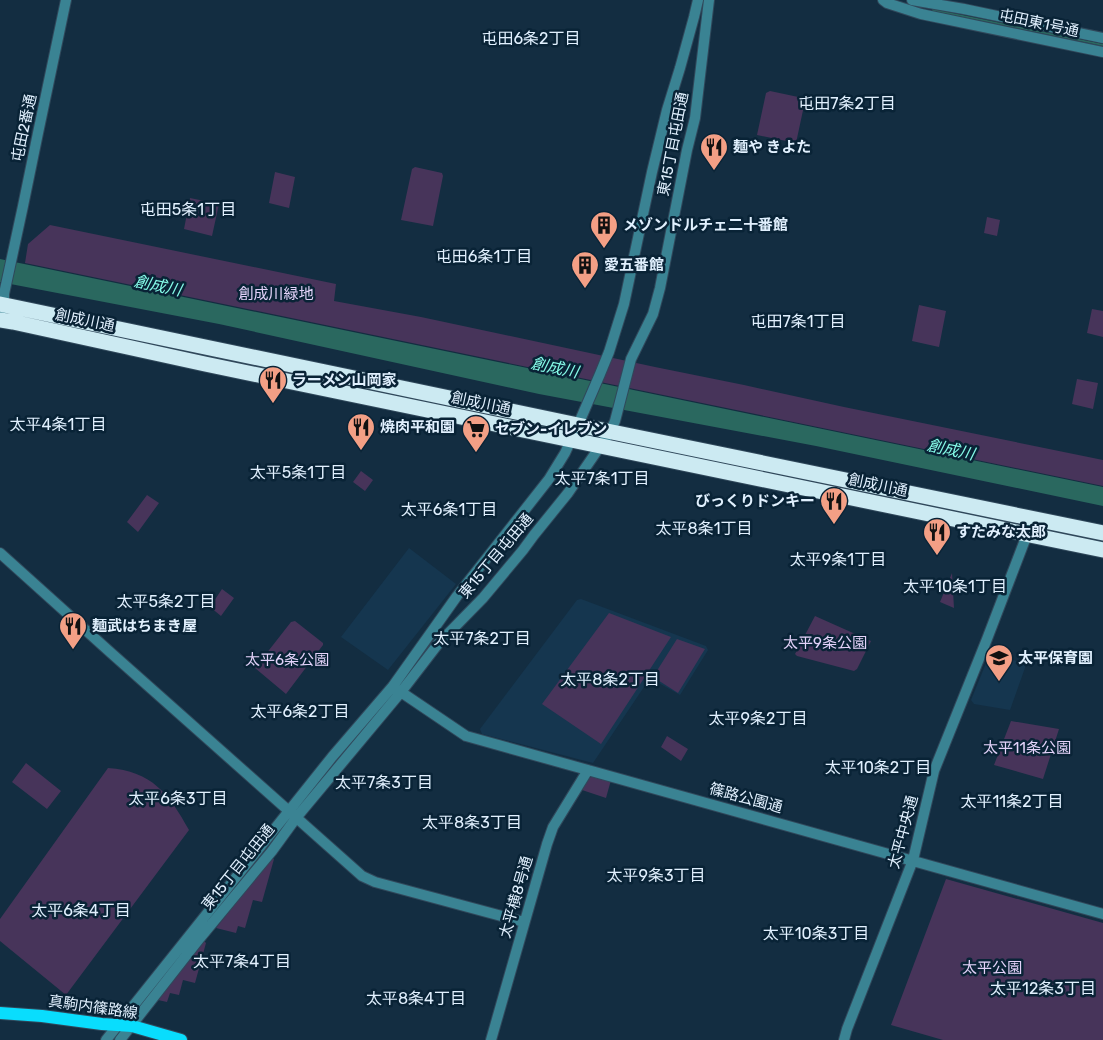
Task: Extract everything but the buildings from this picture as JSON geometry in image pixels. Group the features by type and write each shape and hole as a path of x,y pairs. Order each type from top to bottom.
{"highway":[{"name":"創成川通","path":"2,304 575,432 601,446 1103,550"},
{"name":"創成川通","path":"0,320 205,364 575,432 610,432 1103,533"}],"main road":[{"name":"真駒内篠路線","path":"0,1013 132,1026 181,1040"}],"street":[{"name":"屯田2番通","path":"0,320 5,288 66,0"},
{"name":"東15丁目屯田通","path":"397,689 457,596 549,479 575,432 609,352 624,304 666,110 680,68 698,0"},
{"name":"東15丁目屯田通","path":"106,1040 292,815 332,757 483,598 523,550 568,493 610,432 615,421 631,359 653,314 660,288 695,118 709,0"},
{"name":"屯田東1号通","path":"883,0 921,14 1103,52"},
{"name":"屯田東1号通","path":"912,0 940,4 1103,38"},
{"name":"太平中央通","path":"844,1040 913,860 934,772 1033,519"},
{"path":"0,553 359,874 375,882 524,922"},
{"name":"篠路公園通","path":"397,689 466,736 1103,914"},
{"name":"太平横8号通","path":"491,1040 553,827 588,770"},
{"name":"東15丁目屯田通","path":"120,1040 200,938 272,851 292,815"}],"shaded area":[{"path":"0,259 1103,487 1103,506 816,446 539,394 219,324 0,282"},
{"path":"409,548 456,584 388,670 341,637"},
{"path":"581,599 706,646 708,650 680,695 650,678 593,763 482,734 480,729 577,600"},
{"name":"太平保育園","path":"991,651 1026,665 1010,710 974,704 971,700"}],"green space":[{"path":"770,91 803,98 805,101 796,143 757,135 766,93"},
{"path":"415,167 442,173 443,176 433,226 401,220 412,169"},
{"path":"275,172 295,177 289,208 269,203"},
{"path":"190,198 219,204 212,236 184,229"},
{"path":"987,217 1000,220 997,236 984,233"},
{"name":"創成川緑地","path":"50,225 336,284 334,301 421,317 1103,460 1103,486 25,263 28,244"},
{"path":"919,305 946,311 939,347 912,341"},
{"path":"1092,309 1103,311 1103,337 1087,333"},
{"path":"1077,379 1098,383 1093,409 1072,404"},
{"path":"361,471 373,480 365,491 353,482"},
{"path":"147,495 159,503 138,532 127,522"},
{"path":"952,573 954,608 940,602"},
{"path":"222,589 234,598 221,616 210,607"},
{"path":"609,613 671,637 601,744 542,704"},
{"name":"太平9条公園","path":"815,616 871,641 857,669 854,671 795,654"},
{"name":"太平6条公園","path":"295,621 323,643 323,645 286,694 255,668 291,622"},
{"path":"677,639 705,649 678,693 653,677"},
{"name":"太平11条公園","path":"1011,721 1059,729 1043,779 994,765"},
{"path":"667,736 688,749 681,761 661,747"},
{"path":"26,763 61,791 47,809 12,782"},
{"path":"108,768 123,770 148,779 166,795 189,830 66,995 0,941 0,919"},
{"path":"594,776 611,780 606,798 582,790 589,778"},
{"path":"271,858 274,859 262,902 253,900 245,928 238,926 236,933 216,928"},
{"name":"太平公園","path":"946,879 1103,923 1103,1040 943,1040 891,1025"},
{"path":"204,941 206,943 195,983 183,980 179,995 170,993 167,1002 158,1000"}],"waterway":[{"path":"933,10 1103,45"}],"place":[{"name":"麺や きよた","path":"714,171"},
{"name":"メゾンドルチェ二十番館","path":"604,249"},
{"name":"愛五番館","path":"585,289"},
{"name":"ラーメン山岡家","path":"273,404"},
{"name":"焼肉平和園","path":"361,451"},
{"name":"セブン-イレブン","path":"476,453"},
{"name":"びっくりドンキー","path":"834,525"},
{"name":"すたみな太郎","path":"937,556"},
{"name":"麺武はちまき屋","path":"73,650"},
{"name":"太平保育園","path":"999,682"}],"district":[{"name":"屯田6条2丁目","path":"531,38"},
{"name":"屯田7条2丁目","path":"847,103"},
{"name":"屯田5条1丁目","path":"188,209"},
{"name":"屯田6条1丁目","path":"484,256"},
{"name":"屯田7条1丁目","path":"798,321"},
{"name":"太平4条1丁目","path":"58,424"},
{"name":"太平5条1丁目","path":"298,472"},
{"name":"太平7条1丁目","path":"602,478"},
{"name":"太平6条1丁目","path":"449,509"},
{"name":"太平8条1丁目","path":"704,528"},
{"name":"太平9条1丁目","path":"838,559"},
{"name":"太平10条1丁目","path":"955,586"},
{"name":"太平5条2丁目","path":"166,601"},
{"name":"太平7条2丁目","path":"482,638"},
{"name":"太平8条2丁目","path":"610,679"},
{"name":"太平6条2丁目","path":"300,711"},
{"name":"太平9条2丁目","path":"758,718"},
{"name":"太平10条2丁目","path":"878,767"},
{"name":"太平7条3丁目","path":"384,782"},
{"name":"太平6条3丁目","path":"178,798"},
{"name":"太平11条2丁目","path":"1012,801"},
{"name":"太平8条3丁目","path":"472,822"},
{"name":"太平9条3丁目","path":"656,875"},
{"name":"太平6条4丁目","path":"81,910"},
{"name":"太平10条3丁目","path":"816,933"},
{"name":"太平7条4丁目","path":"242,961"},
{"name":"太平12条3丁目","path":"1043,988"},
{"name":"太平8条4丁目","path":"416,998"}],"water label":[{"name":"創成川","path":"158,285"},
{"name":"創成川","path":"555,367"},
{"name":"創成川","path":"951,449"}]}
